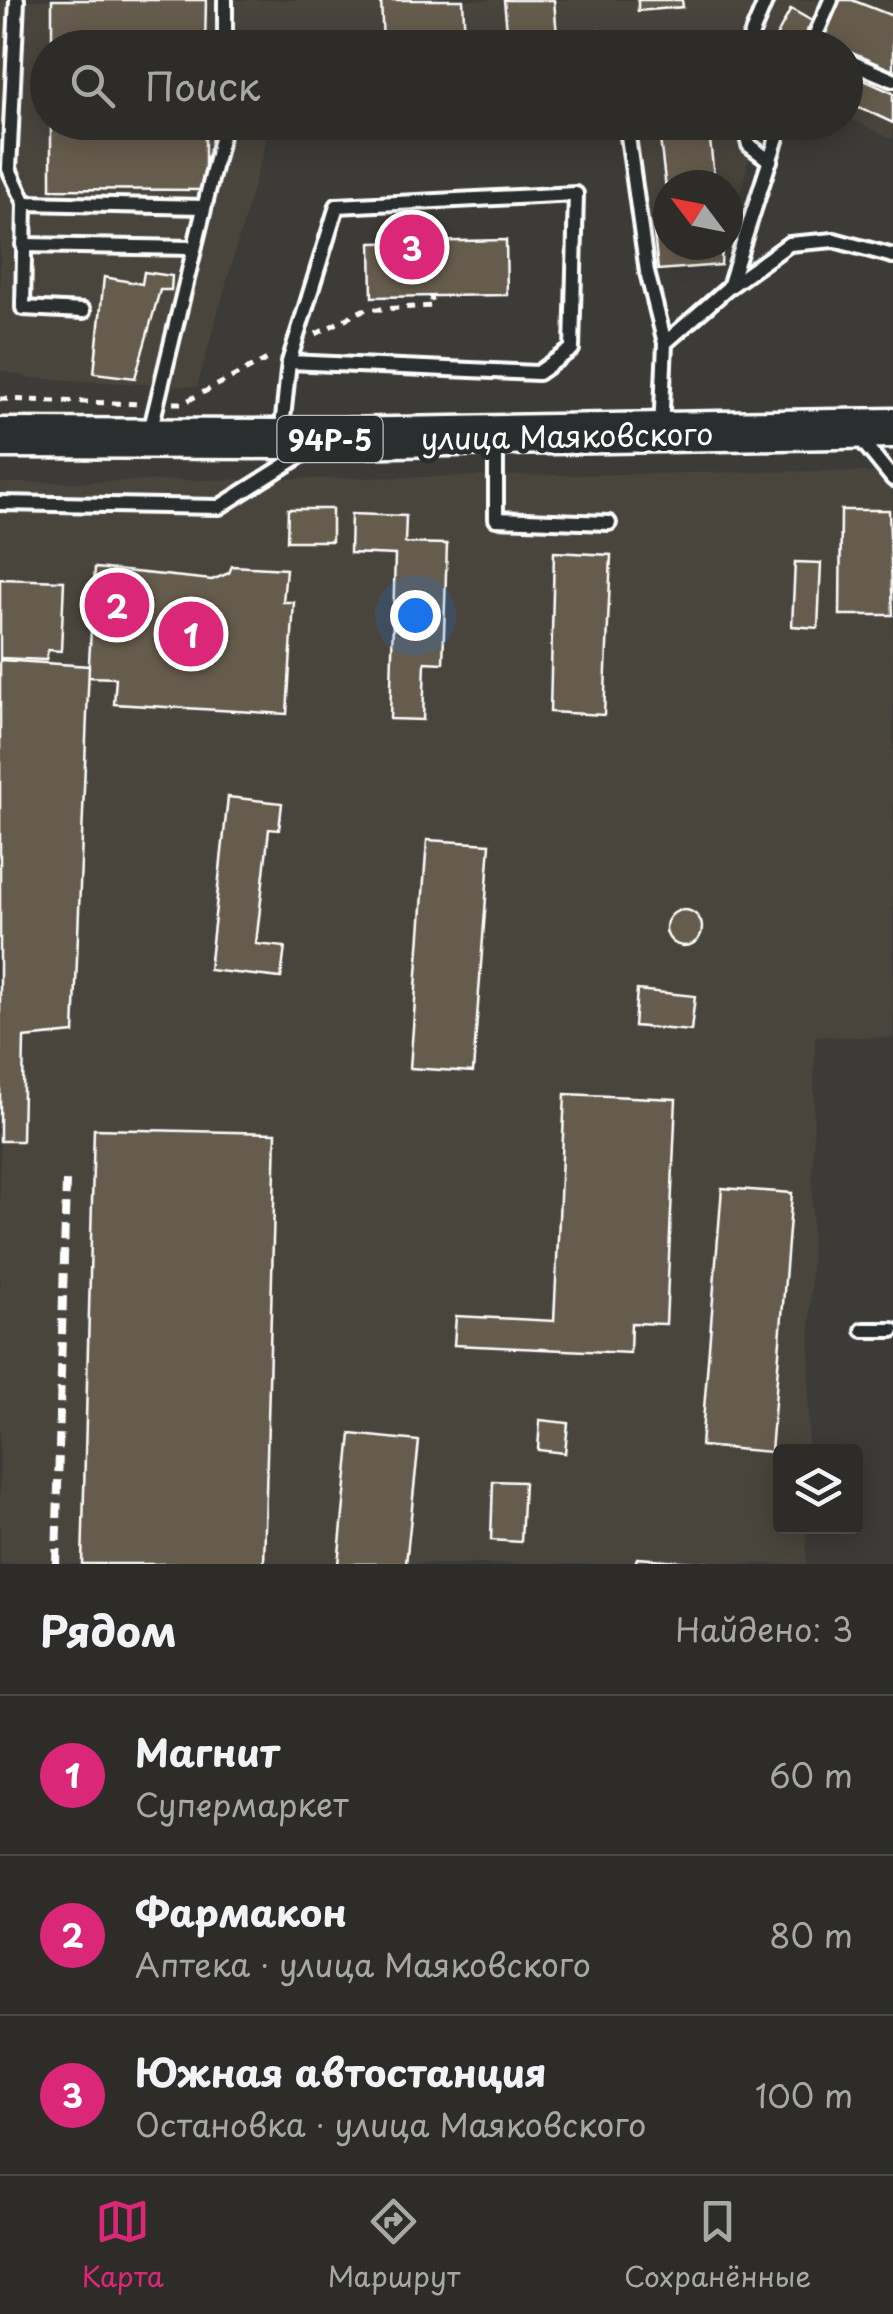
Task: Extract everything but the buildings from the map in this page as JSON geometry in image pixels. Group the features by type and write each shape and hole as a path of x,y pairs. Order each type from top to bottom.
{"main road":[{"name":"улица Маяковского","path":"0,438 153,422 280,440 893,428"}],"lane":[{"path":"17,0 10,169 25,203 22,308 83,311"},
{"path":"225,0 225,30"},
{"path":"754,30 766,0"},
{"path":"819,30 832,0"},
{"path":"0,18 16,19"},
{"path":"863,67 893,80"},
{"path":"153,422 220,140"},
{"path":"628,140 646,272 665,343 661,433"},
{"path":"748,140 770,161"},
{"path":"729,287 776,140"},
{"path":"280,440 285,357 338,206 576,194 572,349 538,373 285,357"},
{"path":"25,203 204,206"},
{"path":"665,343 729,287 788,244 834,240 893,256"},
{"path":"23,245 194,248"},
{"path":"853,430 893,479"},
{"path":"496,436 496,519 609,523"},
{"path":"0,503 219,507 327,439"},
{"path":"863,1330 893,1330"}],"path":[{"path":"314,335 363,310 433,306 432,296"},
{"path":"0,398 153,422 183,403 285,357"}],"shaded area":[{"path":"0,0 893,0 893,140 863,125 863,30 30,30 30,140 266,140 197,387 30,378 0,370"},
{"path":"635,140 754,140 743,182 743,170 653,170 653,242"},
{"path":"656,260 722,260 721,265 658,270"},
{"path":"893,473 893,1038 815,1036 808,1444 773,1444 773,1534 806,1534 806,1564 0,1564 0,483"}],"railway":[{"path":"56,1564 66,1181"}],"place":[{"name":"Южная автостанция","path":"412,247"},
{"name":"Фармакон","path":"117,605"},
{"name":"Магнит","path":"191,634"}]}
